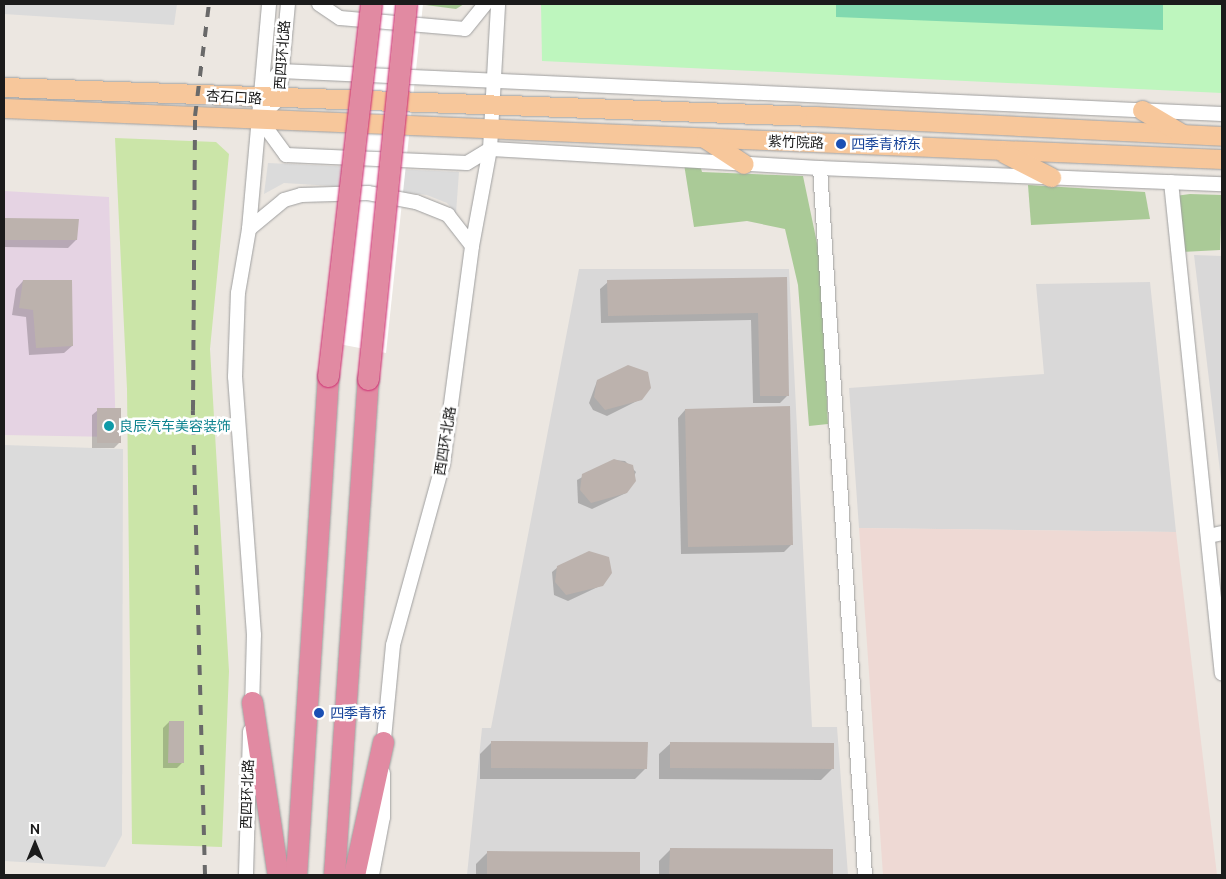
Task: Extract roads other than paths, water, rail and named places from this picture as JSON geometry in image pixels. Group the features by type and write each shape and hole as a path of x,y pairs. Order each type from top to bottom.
{"highway":[{"path":"296,875 328,376 371,4"},
{"path":"334,875 368,379 406,4"},
{"path":"252,702 278,875"},
{"path":"354,875 383,742"}],"main road":[{"name":"杏石口路","path":"4,87 258,99 494,105"},
{"name":"紫竹院路","path":"494,105 1222,136"},
{"name":"杏石口路","path":"4,108 489,127"},
{"path":"1142,110 1184,135"},
{"name":"紫竹院路","path":"489,127 705,138 1222,159"},
{"path":"705,138 744,164"},
{"path":"999,150 1051,177"}],"street":[{"name":"西四环北路","path":"246,875 254,635 235,378 238,293 249,229 259,118 258,99 269,4"},
{"path":"319,4 340,18 465,29 486,4"},
{"name":"西四环北路","path":"372,875 383,818 383,742 393,645 443,464 472,246 490,148 489,127 497,82 498,4"},
{"name":"西四环北路","path":"259,118 279,99 285,8"},
{"path":"258,99 280,71 1222,114"},
{"path":"259,118 286,154 467,163 490,148"},
{"name":"紫竹院路","path":"490,148 820,168 1222,184"},
{"path":"820,168 865,875"},
{"path":"1171,182 1215,535 1222,673"},
{"path":"249,229 284,200 301,195 368,193 416,202 448,215 472,246"}],"railway":[{"path":"205,875 193,410 195,116 209,4"}],"place":[{"name":"四季青桥东","path":"841,144"},
{"name":"良辰汽车美容装饰","path":"109,426"},
{"name":"四季青桥","path":"319,713"}]}
